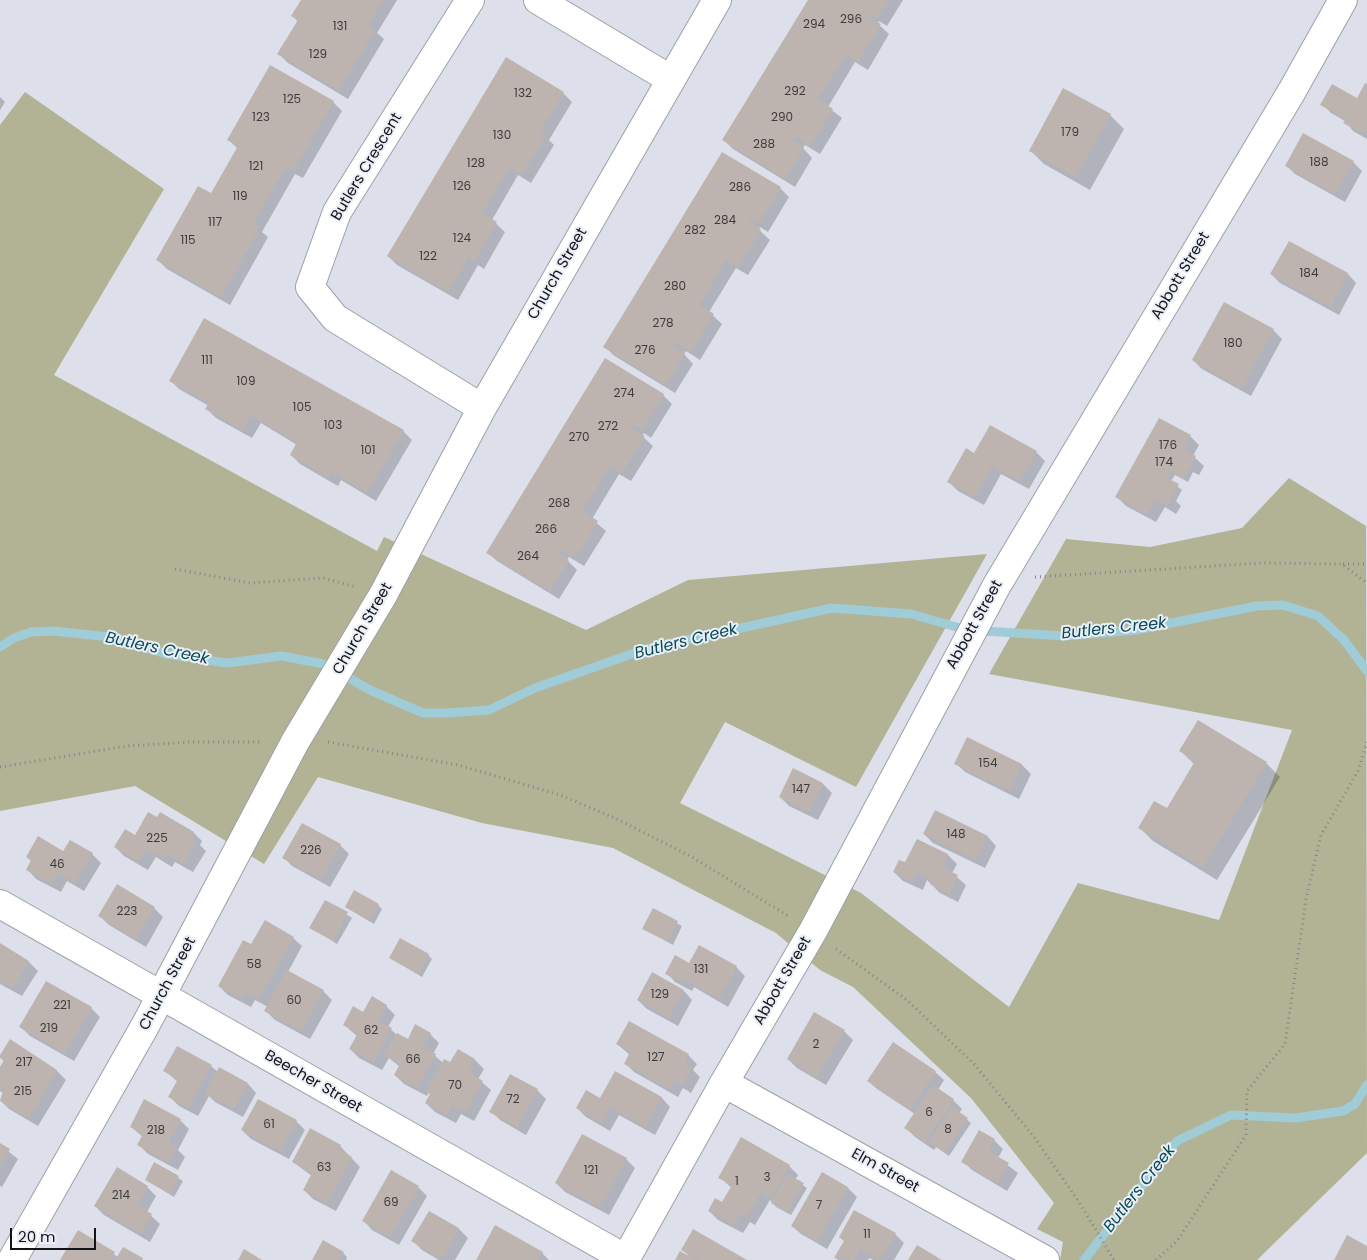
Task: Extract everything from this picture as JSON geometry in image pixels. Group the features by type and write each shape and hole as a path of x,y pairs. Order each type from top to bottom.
{"street":[{"name":"Butlers Crescent","path":"470,0 337,212 310,286 335,318 482,408"},
{"path":"538,0 670,79"},
{"name":"Church Street","path":"12,1260 162,995 295,742 322,700 383,595 482,408 717,0"},
{"name":"Abbott Street","path":"625,1259 724,1083 813,931 999,582 1292,91 1343,0"},
{"name":"Beecher Street","path":"0,904 625,1259"},
{"name":"Elm Street","path":"724,1083 1045,1260"}],"path":[{"path":"999,582 1262,562 1367,564"},
{"path":"1342,564 1367,583"},
{"path":"175,569 250,583 323,578 383,595"},
{"path":"0,768 127,746 191,742 334,742 458,765 560,795 617,819 690,856 813,931 907,1000 974,1064 1034,1137 1079,1202 1114,1260"},
{"path":"1156,1260 1177,1241 1246,1136 1247,1091 1285,1044 1306,899 1320,835 1358,771 1367,742"}],"green space":[{"path":"25,92 164,189 54,375 377,551 384,537 586,630 688,580 987,554 856,787 725,722 680,803 861,893 1009,1007 1078,883 1219,920 1292,730 989,674 1066,539 1150,547 1242,528 1289,478 1366,526 1367,1153 1257,1260 1060,1260 1063,1242 1037,1229 1054,1203 971,1098 853,987 820,970 776,933 613,848 482,823 318,777 264,864 135,786 0,811 0,125"}],"building":[{"path":"301,0 383,0 368,25 375,29 339,91 277,54 298,20 291,16"},
{"path":"808,0 888,0 878,18 870,13 868,17 881,24 858,62 846,54 818,99 833,109 810,146 796,137 793,141 804,148 785,179 722,140"},
{"path":"506,57 564,92 540,131 546,135 522,175 509,167 482,213 497,222 475,261 468,257 448,292 387,256"},
{"path":"270,65 334,101 293,170 286,166 253,224 260,227 221,297 156,260 198,186 211,193 238,146 227,140"},
{"path":"1365,83 1367,84 1367,132 1364,130 1362,133 1343,123 1346,119 1320,105 1332,84 1357,98"},
{"path":"1063,88 1111,114 1076,177 1029,151"},
{"path":"1303,133 1354,161 1335,194 1285,166"},
{"path":"722,152 781,187 758,224 751,219 749,222 761,230 739,267 726,260 699,305 714,314 691,352 676,343 674,347 685,354 666,385 603,347"},
{"path":"1289,241 1348,273 1330,307 1270,274"},
{"path":"1224,302 1274,329 1241,388 1192,360"},
{"path":"204,318 404,430 367,493 332,472 328,478 290,455 297,442 251,415 243,430 205,409 209,403 169,381"},
{"path":"605,358 664,394 642,430 634,425 632,429 645,436 622,473 610,466 582,511 598,521 575,558 560,549 557,553 569,560 550,591 486,553"},
{"path":"1159,418 1191,435 1183,449 1196,456 1183,479 1171,471 1167,478 1179,484 1167,506 1155,499 1147,514 1115,497"},
{"path":"990,425 1037,451 1020,481 992,466 975,497 947,482 966,448 974,453"},
{"path":"1198,720 1267,762 1203,867 1138,828 1154,801 1167,808 1195,761 1179,751"},
{"path":"967,737 1022,764 1010,791 954,764"},
{"path":"793,768 823,783 809,812 779,797"},
{"path":"935,810 988,836 976,860 923,834"},
{"path":"148,812 157,817 160,812 194,832 191,837 197,841 184,864 166,854 163,859 146,849 138,862 114,847 125,829 135,835"},
{"path":"302,823 341,844 321,879 282,858"},
{"path":"38,836 63,851 70,840 93,853 75,883 58,873 51,884 26,870 31,860 26,857"},
{"path":"917,839 948,854 942,867 958,875 949,894 930,884 932,880 918,872 913,882 893,872 899,860 905,862"},
{"path":"117,884 155,907 136,939 98,916"},
{"path":"354,890 379,904 369,921 345,907"},
{"path":"325,900 348,912 333,941 309,928"},
{"path":"653,908 678,921 668,942 642,929"},
{"path":"265,920 294,937 259,999 245,992 242,999 218,986 243,940 251,944"},
{"path":"400,938 429,954 418,974 389,958"},
{"path":"0,943 29,961 13,988 0,981"},
{"path":"699,945 737,966 719,999 685,979 683,983 665,974 675,955 689,963"},
{"path":"287,970 324,990 301,1031 264,1011"},
{"path":"652,972 684,990 669,1018 637,1000"},
{"path":"46,981 92,1007 65,1053 19,1027"},
{"path":"372,996 387,1005 378,1021 392,1028 373,1062 349,1049 358,1033 343,1025 353,1006 363,1012"},
{"path":"814,1012 845,1030 817,1077 787,1059"},
{"path":"629,1021 689,1054 684,1063 692,1067 682,1085 674,1080 669,1089 624,1064 630,1052 616,1044"},
{"path":"415,1024 431,1033 423,1047 436,1054 417,1088 394,1075 400,1064 384,1055 397,1033 408,1039"},
{"path":"10,1039 57,1070 29,1118 0,1101 3,1091 0,1089 0,1067 4,1060 0,1058 0,1055"},
{"path":"893,1042 936,1071 910,1109 867,1081"},
{"path":"177,1046 212,1065 188,1108 168,1097 178,1079 163,1071"},
{"path":"458,1049 475,1059 468,1072 483,1081 465,1113 452,1106 447,1115 425,1103 430,1094 426,1092 444,1059 450,1062"},
{"path":"219,1067 248,1083 234,1109 205,1094"},
{"path":"615,1071 662,1097 646,1127 610,1107 601,1123 576,1108 586,1090 600,1098"},
{"path":"510,1074 538,1089 517,1127 489,1112"},
{"path":"933,1085 954,1099 925,1142 904,1128"},
{"path":"144,1099 181,1119 168,1143 177,1148 169,1162 137,1145 143,1134 130,1127"},
{"path":"258,1099 297,1120 280,1151 241,1130"},
{"path":"952,1107 968,1118 945,1153 929,1142"},
{"path":"310,1128 341,1145 339,1150 352,1157 327,1203 303,1190 312,1173 292,1162"},
{"path":"979,1130 995,1139 988,1151 1009,1163 998,1183 961,1162"},
{"path":"582,1134 627,1158 599,1207 555,1183"},
{"path":"741,1137 790,1165 771,1198 761,1192 746,1217 740,1214 734,1225 708,1211 715,1198 722,1202 732,1185 718,1178"},
{"path":"0,1143 10,1149 0,1167"},
{"path":"154,1162 179,1176 170,1194 145,1180"},
{"path":"117,1167 148,1186 137,1205 152,1214 141,1234 94,1206"},
{"path":"391,1170 419,1186 390,1237 362,1221"},
{"path":"822,1172 848,1187 817,1241 791,1226"},
{"path":"787,1174 804,1183 787,1212 771,1203"},
{"path":"854,1210 896,1233 880,1260 860,1250 854,1260 834,1258 844,1241 839,1237"},
{"path":"429,1211 459,1228 442,1259 411,1241"},
{"path":"495,1225 543,1252 538,1260 476,1260"},
{"path":"693,1229 747,1260 699,1260 681,1250"},
{"path":"78,1230 115,1252 111,1260 60,1260"},
{"path":"1347,1235 1367,1246 1367,1260 1334,1260"},
{"path":"323,1240 344,1252 339,1260 312,1260"},
{"path":"917,1245 942,1260 908,1260"},
{"path":"123,1247 143,1258 142,1260 115,1260"},
{"path":"244,1249 262,1260 238,1260"},
{"path":"680,1251 696,1260 675,1260"}],"waterway":[{"name":"Butlers Creek","path":"0,647 14,638 31,632 53,631 110,637 166,654 227,663 282,656 324,664 370,690 423,713 448,713 489,710 535,688 646,649 832,608 911,614 967,630 1065,636 1136,630 1257,606 1283,605 1318,616 1344,640 1367,671"},
{"name":"Butlers Creek","path":"1084,1260 1177,1141 1231,1115 1295,1118 1343,1111 1355,1104 1367,1085"}]}
